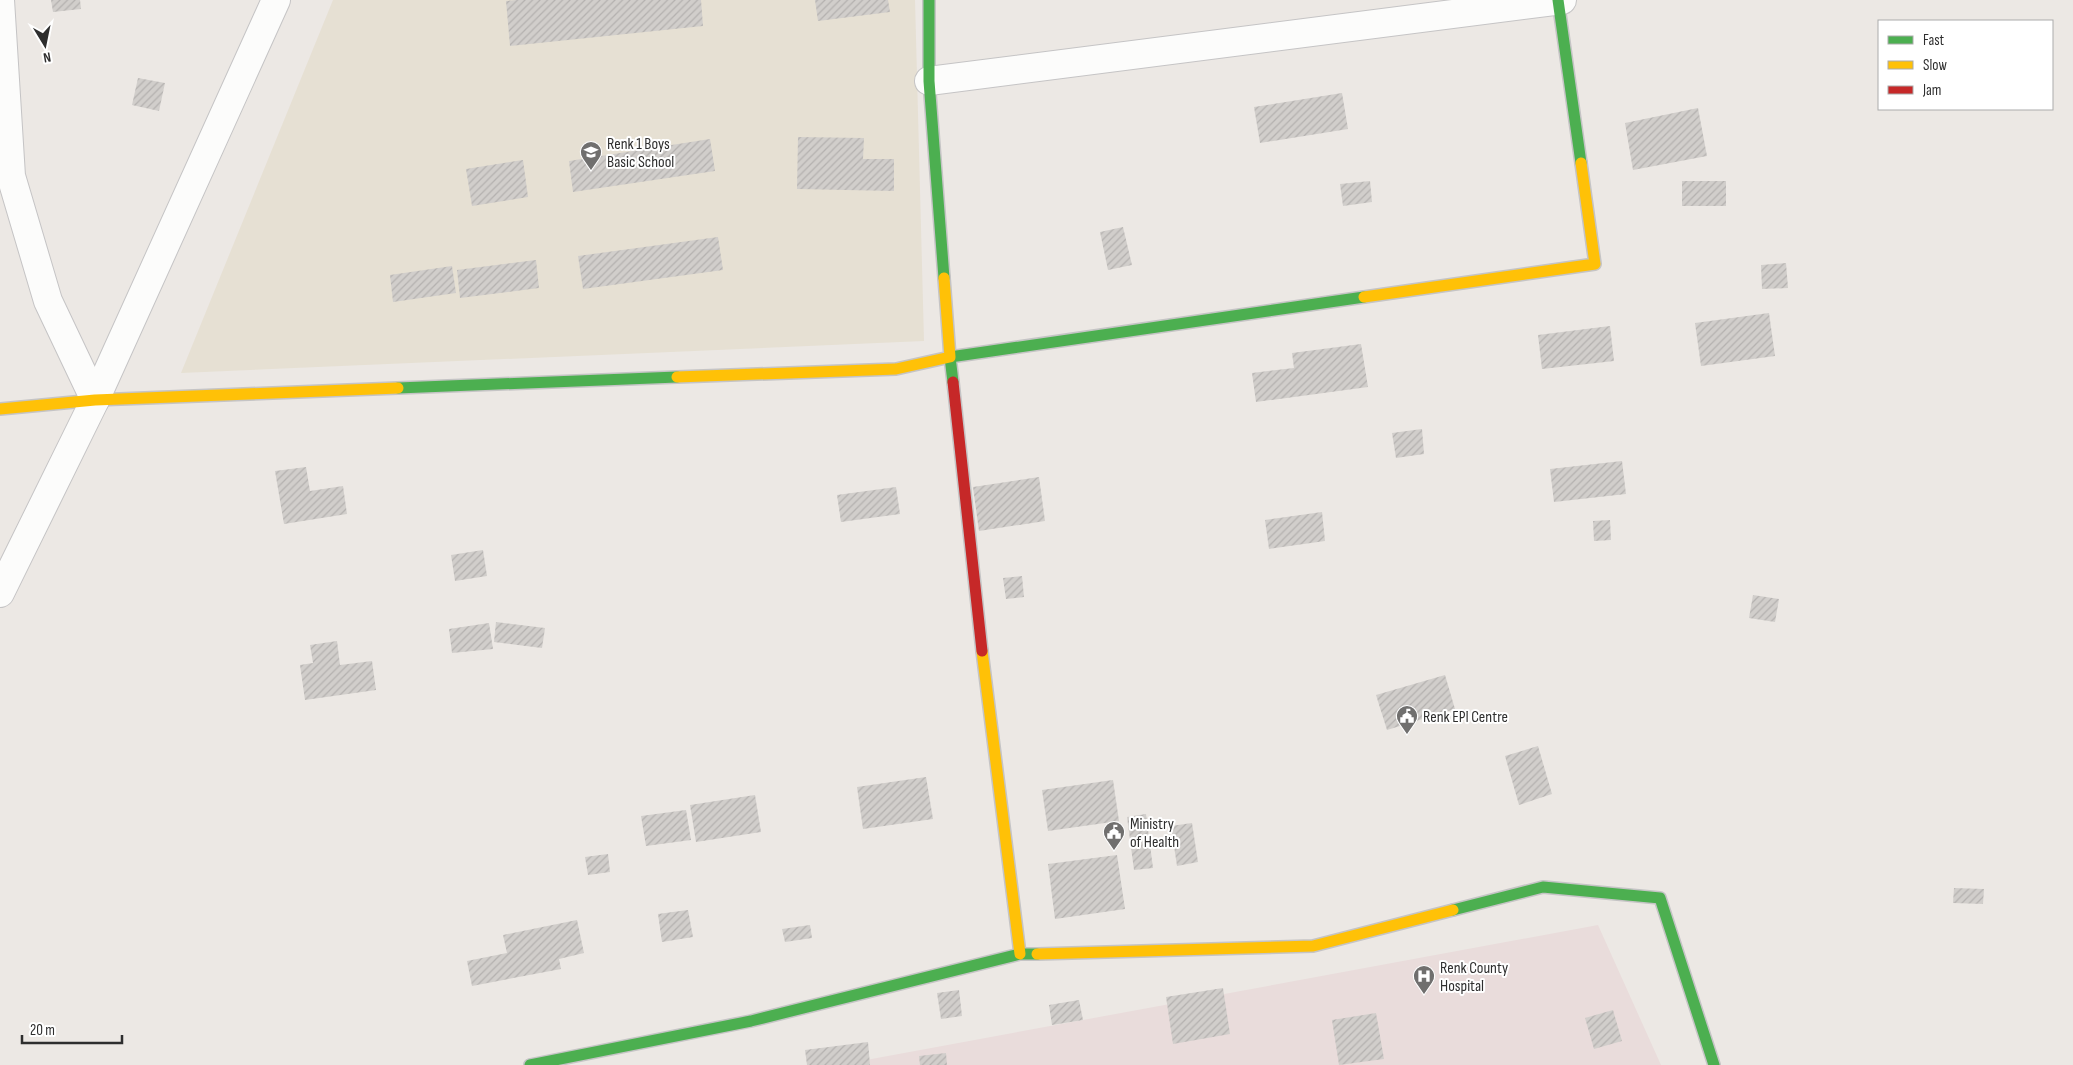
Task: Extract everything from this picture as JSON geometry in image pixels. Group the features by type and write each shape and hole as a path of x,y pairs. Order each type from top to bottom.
{"street":[{"path":"0,0 11,176 48,301 95,400"},
{"path":"0,593 95,400 276,0"},
{"path":"929,0 929,81 950,357 973,580 1020,954"},
{"path":"0,409 95,400 896,369 950,357 1595,264 1559,0 929,81"},
{"path":"530,1065 751,1022 1020,954 1313,946 1543,887 1660,898 1714,1065"}],"shaded area":[{"name":"Renk 1 Boys Basic School","path":"333,0 915,0 924,341 181,373"},
{"name":"Renk County Hospital","path":"1598,925 1661,1065 839,1065"}],"building":[{"path":"51,0 80,0 81,9 53,12"},
{"path":"701,0 703,26 510,46 506,1"},
{"path":"815,0 888,0 890,12 818,21"},
{"path":"138,78 165,83 159,111 132,105"},
{"path":"1342,93 1348,129 1260,143 1254,107"},
{"path":"1698,108 1707,156 1633,170 1625,123"},
{"path":"798,137 864,138 863,159 894,159 894,191 797,189"},
{"path":"710,139 715,171 573,192 569,161"},
{"path":"523,160 528,197 472,206 466,169"},
{"path":"1370,181 1372,202 1343,206 1340,184"},
{"path":"1682,181 1726,181 1726,206 1682,206"},
{"path":"1123,227 1132,265 1108,270 1100,232"},
{"path":"718,237 723,270 583,289 578,256"},
{"path":"536,260 539,288 460,298 457,270"},
{"path":"1786,263 1788,288 1762,289 1761,265"},
{"path":"452,266 456,293 393,302 390,275"},
{"path":"1769,313 1775,356 1701,366 1695,323"},
{"path":"1610,326 1614,361 1542,369 1538,335"},
{"path":"1361,344 1368,387 1256,402 1252,373 1294,368 1292,353"},
{"path":"1422,429 1424,454 1396,458 1392,433"},
{"path":"1622,461 1626,494 1554,502 1550,469"},
{"path":"306,467 310,491 343,486 347,514 284,524 275,471"},
{"path":"1039,477 1045,521 979,531 973,487"},
{"path":"896,487 900,514 841,522 837,495"},
{"path":"1322,512 1325,541 1269,549 1265,520"},
{"path":"1610,520 1611,540 1594,541 1593,521"},
{"path":"483,550 487,576 455,581 451,555"},
{"path":"1022,576 1024,597 1006,599 1003,578"},
{"path":"1753,595 1779,599 1775,622 1749,618"},
{"path":"496,622 545,628 542,648 494,642"},
{"path":"489,623 493,649 452,653 449,629"},
{"path":"337,641 340,665 372,661 376,690 305,700 300,665 313,663 310,645"},
{"path":"1445,675 1455,709 1387,730 1376,695"},
{"path":"1538,746 1552,794 1519,805 1505,756"},
{"path":"926,777 933,819 863,829 857,787"},
{"path":"1113,780 1119,821 1048,831 1042,790"},
{"path":"755,795 761,832 696,842 690,805"},
{"path":"686,810 691,840 646,846 641,816"},
{"path":"1146,814 1153,868 1134,870 1127,817"},
{"path":"1192,823 1198,862 1177,866 1171,826"},
{"path":"608,854 610,872 588,875 585,857"},
{"path":"1117,855 1125,909 1055,919 1048,864"},
{"path":"1954,888 1984,889 1983,904 1953,903"},
{"path":"688,910 693,937 662,942 658,914"},
{"path":"577,920 584,953 559,959 561,969 472,986 467,961 507,953 503,935"},
{"path":"810,925 812,938 785,942 782,929"},
{"path":"1223,988 1230,1034 1173,1044 1166,997"},
{"path":"959,990 962,1016 941,1019 937,993"},
{"path":"1079,1000 1083,1020 1052,1025 1049,1005"},
{"path":"1613,1010 1622,1041 1594,1049 1585,1018"},
{"path":"1376,1013 1384,1059 1339,1065 1332,1020"},
{"path":"868,1042 870,1065 807,1065 805,1050"},
{"path":"946,1053 947,1065 920,1065 919,1056"}],"traffic: fast":[{"path":"929,0 929,81 944,278"},
{"path":"1558,0 1581,163"},
{"path":"953,382 950,357 1364,297"},
{"path":"398,388 677,377"},
{"path":"1453,910 1543,887 1660,898 1714,1065"},
{"path":"530,1065 751,1021 1020,954 1037,954"}],"traffic: slow":[{"path":"1364,297 1595,264 1581,163"},
{"path":"677,377 896,369 950,357 944,278"},
{"path":"0,409 95,400 398,388"},
{"path":"982,651 1020,954"},
{"path":"1037,954 1313,946 1453,910"}],"traffic: jam":[{"path":"953,382 982,651"}],"place":[{"name":"Renk 1 Boys Basic School","path":"591,171"},
{"name":"Renk EPI Centre","path":"1407,735"},
{"name":"Ministry of Health","path":"1114,851"},
{"name":"Renk County Hospital","path":"1424,995"}]}
